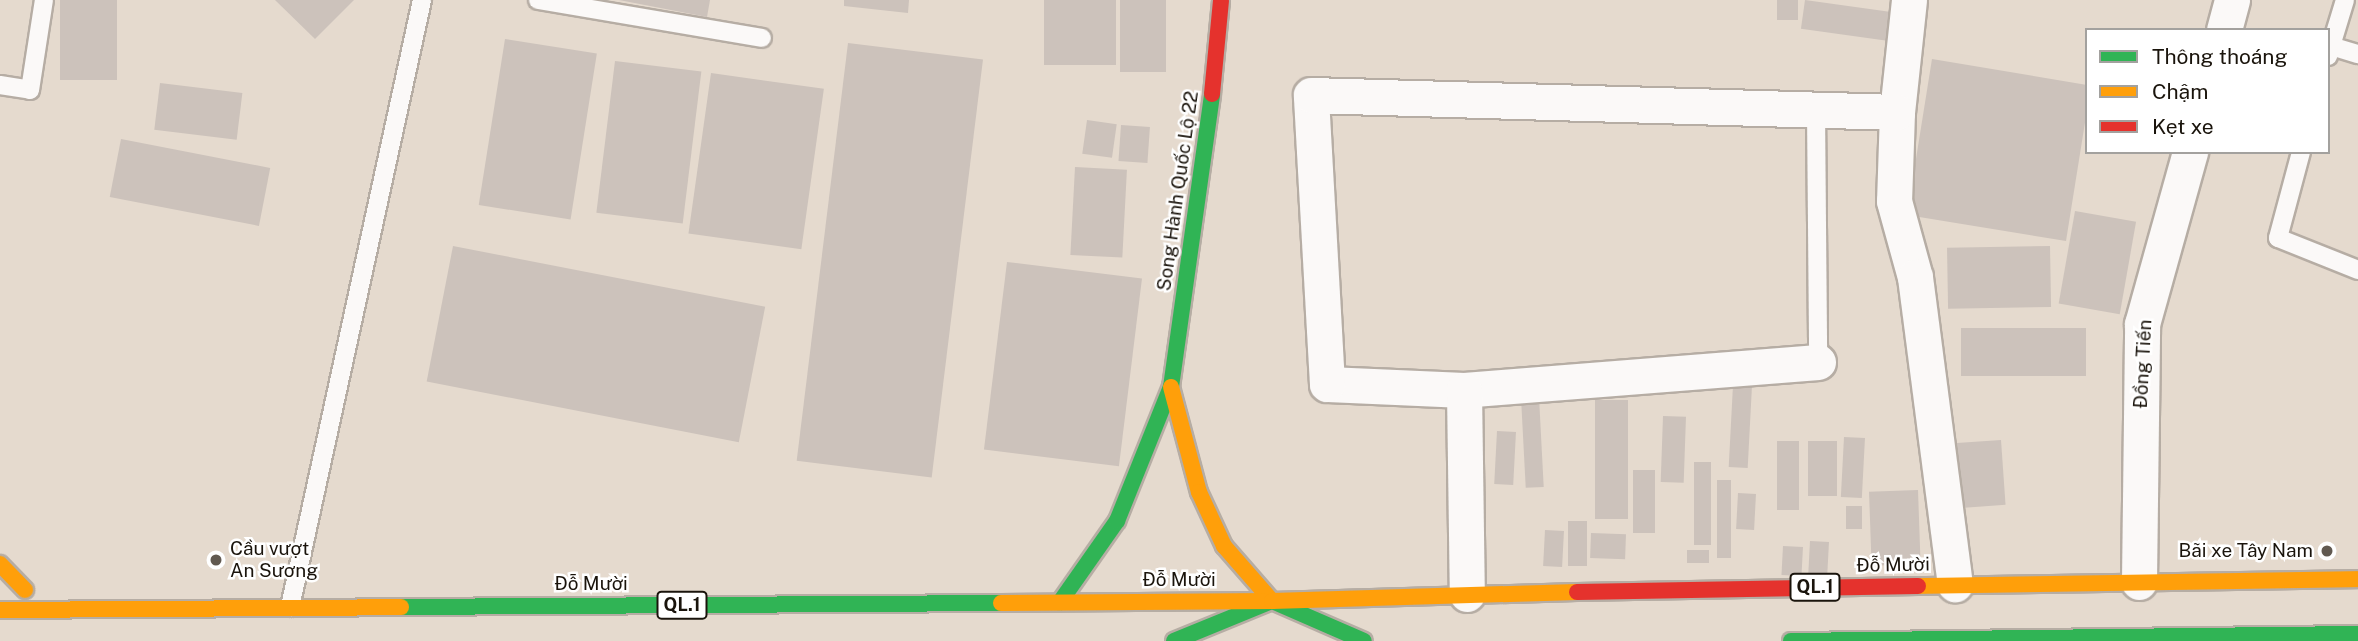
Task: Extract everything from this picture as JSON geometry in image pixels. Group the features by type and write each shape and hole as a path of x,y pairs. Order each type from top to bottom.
{"main road":[{"name":"Song Hành Quốc Lộ 22","path":"1171,387 1214,81 1221,0"},
{"path":"1171,387 1199,492 1224,546 1272,601 1174,641"},
{"path":"1060,603 1117,521 1171,387"},
{"path":"0,564 24,590"},
{"name":"Đỗ Mười","path":"0,610 1272,601 1467,594 1955,584 2358,579"},
{"path":"0,583 92,609 74,630"},
{"name":"QL.1","path":"1272,601 1364,641"},
{"path":"1791,641 2358,634"}],"street":[{"path":"1909,0 1897,112 1894,201 1915,277 1955,584"},
{"path":"2225,28 2232,0"},
{"path":"1818,362 1464,390 1327,384 1311,95 1897,112"},
{"name":"Đồng Tiến","path":"2139,582 2142,324 2189,154"},
{"path":"1464,390 1467,594"}],"lane":[{"path":"0,85 30,90 44,0"},
{"path":"290,607 422,0"},
{"path":"538,0 762,38"},
{"path":"2345,0 2330,51 2358,54"},
{"path":"1816,110 1818,362"},
{"path":"2300,154 2278,238 2358,270"}],"building":[{"path":"60,0 117,0 117,80 60,80"},
{"path":"275,0 354,0 315,39"},
{"path":"619,0 710,0 707,17"},
{"path":"844,0 909,0 908,13 844,6"},
{"path":"1044,0 1116,0 1116,65 1044,65"},
{"path":"1120,0 1166,0 1166,72 1120,72"},
{"path":"1777,0 1798,0 1798,20 1777,20"},
{"path":"1805,0 1891,12 1887,41 1801,29"},
{"path":"505,39 597,54 571,219 479,205"},
{"path":"848,43 983,60 932,477 797,461"},
{"path":"1932,59 2085,85 2085,122 2066,241 1907,215"},
{"path":"615,61 701,72 683,223 596,213"},
{"path":"711,73 824,89 801,249 688,233"},
{"path":"160,83 242,93 237,140 154,130"},
{"path":"1087,120 1117,124 1112,158 1082,154"},
{"path":"1121,125 1150,127 1147,163 1118,161"},
{"path":"121,139 270,168 259,226 110,197"},
{"path":"1075,167 1127,170 1122,258 1070,255"},
{"path":"2075,211 2136,222 2120,314 2059,304"},
{"path":"453,246 765,307 739,442 427,381"},
{"path":"2050,246 2051,307 1948,309 1947,248"},
{"path":"1007,262 1142,279 1119,466 984,450"},
{"path":"1961,328 2086,328 2086,376 1961,376"},
{"path":"1733,385 1752,386 1748,468 1729,467"},
{"path":"1539,397 1544,487 1526,488 1521,398"},
{"path":"1595,400 1628,400 1628,519 1595,519"},
{"path":"1663,416 1686,417 1684,483 1661,482"},
{"path":"1497,431 1516,432 1513,485 1494,484"},
{"path":"1844,437 1865,438 1862,498 1841,497"},
{"path":"2001,440 2006,505 1958,508 1953,443"},
{"path":"1777,441 1799,441 1799,510 1777,510"},
{"path":"1808,441 1837,441 1837,496 1808,496"},
{"path":"1694,462 1711,462 1711,545 1694,545"},
{"path":"1633,470 1655,470 1655,533 1633,533"},
{"path":"1717,480 1731,480 1731,558 1717,558"},
{"path":"1918,490 1921,564 1872,566 1869,492"},
{"path":"1738,493 1756,494 1754,530 1736,529"},
{"path":"1846,506 1862,506 1862,529 1846,529"},
{"path":"1568,521 1587,521 1587,566 1568,566"},
{"path":"1545,530 1564,531 1562,567 1543,566"},
{"path":"1591,533 1626,534 1625,559 1590,558"},
{"path":"1810,541 1829,542 1827,575 1808,574"},
{"path":"1783,546 1803,547 1801,576 1781,575"},
{"path":"1687,550 1709,550 1709,563 1687,563"}],"traffic: fast":[{"path":"1060,602 1117,521 1171,387 1212,94"},
{"path":"1174,641 1272,601 1364,641"},
{"path":"401,607 1001,603"},
{"path":"1791,641 2358,634"}],"traffic: slow":[{"path":"1171,387 1199,492 1224,546 1272,601"},
{"path":"0,564 25,590"},
{"path":"1918,586 2358,579"},
{"path":"1001,603 1272,601 1577,592"},
{"path":"0,610 401,607"}],"traffic: jam":[{"path":"1212,94 1221,0"},
{"path":"1577,592 1918,586"}],"place":[{"name":"Bãi xe Tây Nam","path":"2327,551"},
{"name":"Cầu vượt An Sương","path":"216,560"}]}
